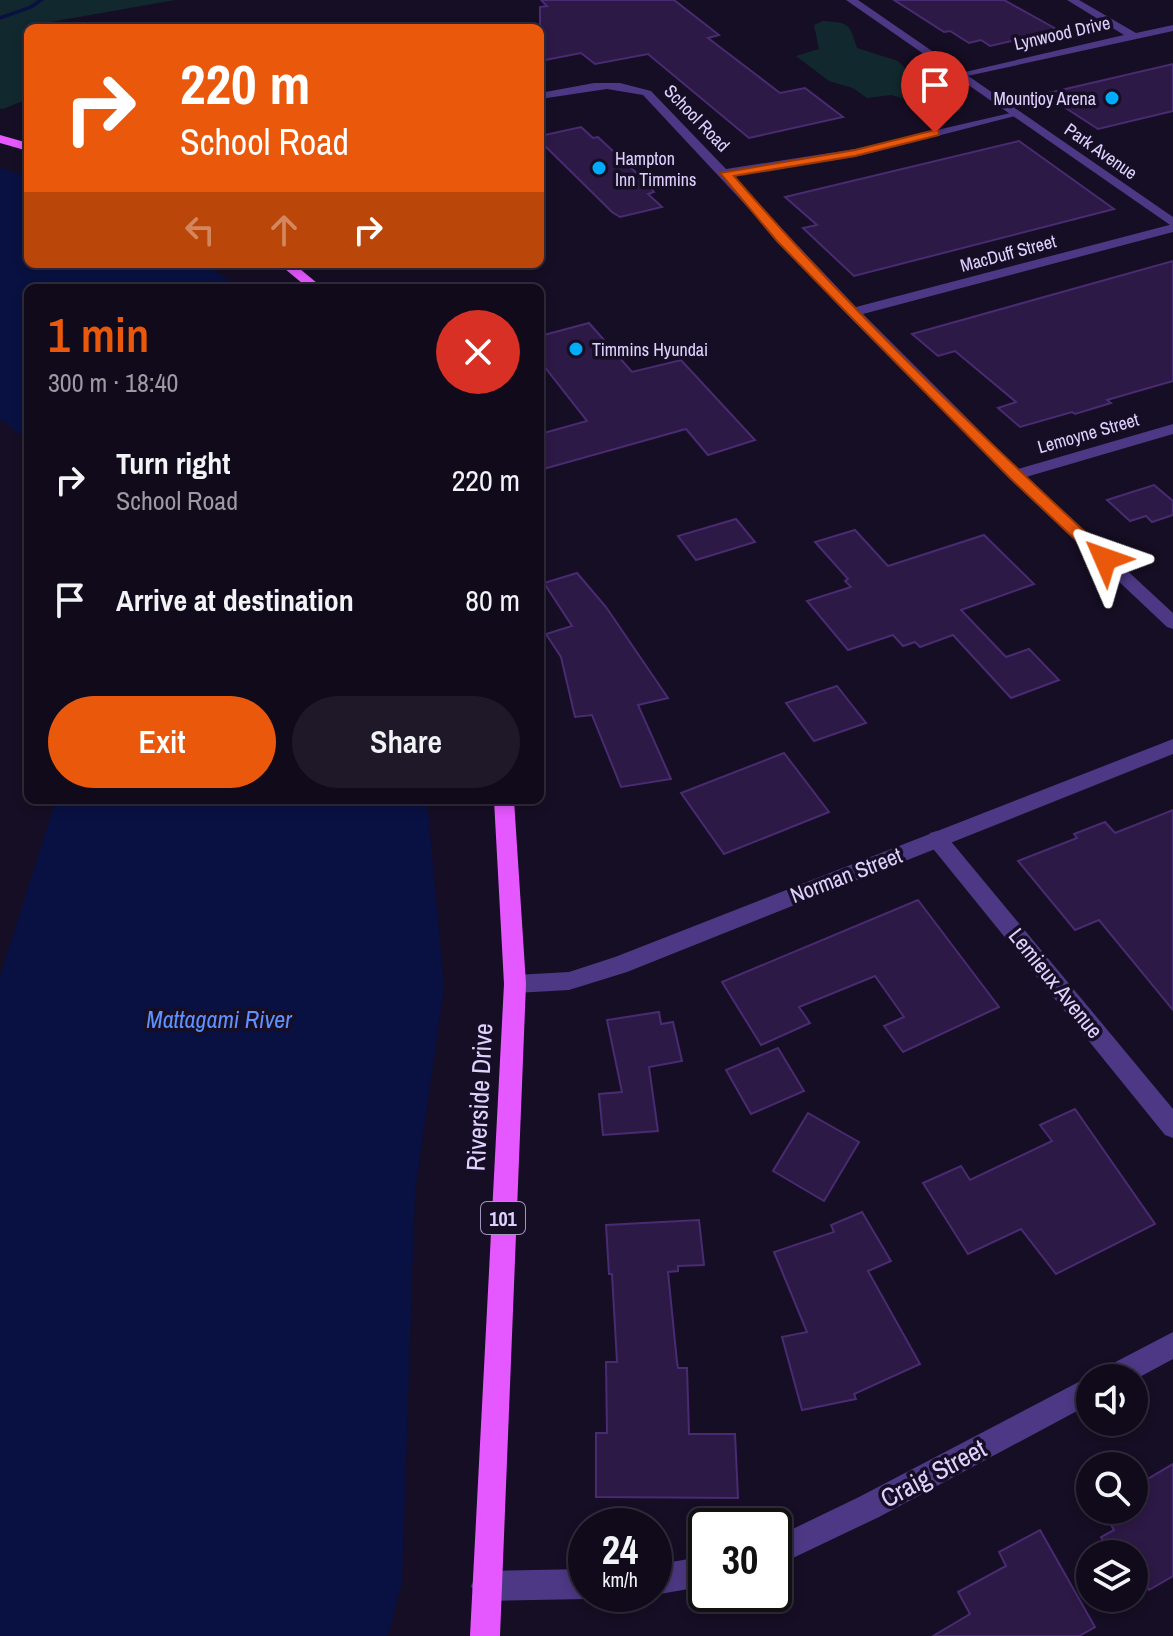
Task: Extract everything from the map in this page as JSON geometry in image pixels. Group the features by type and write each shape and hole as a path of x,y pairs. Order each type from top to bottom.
{"main road":[{"path":"0,139 24,146"},
{"path":"291,268 311,284"},
{"name":"Riverside Drive","path":"485,1636 515,984 504,804"}],"street":[{"name":"Park Avenue","path":"851,0 1173,225"},
{"path":"1072,0 1133,36"},
{"name":"Lynwood Drive","path":"958,75 1173,28"},
{"name":"School Road","path":"544,95 596,84 626,85 647,93 726,173 855,153 1015,113"},
{"path":"726,173 782,238 853,312 1015,475 1173,623"},
{"name":"MacDuff Street","path":"853,312 1173,225"},
{"name":"Lemoyne Street","path":"1015,475 1173,429"},
{"name":"Norman Street","path":"515,984 583,977 1173,746"},
{"name":"Lemieux Avenue","path":"937,839 1173,1127"},
{"path":"1137,1364 1173,1345"},
{"name":"Craig Street","path":"792,1544 869,1507 1076,1396"},
{"path":"486,1586 568,1584"}],"green space":[{"path":"0,0 175,0 39,24 24,24 24,101 0,108"},
{"path":"823,21 847,26 857,48 898,61 905,68 906,83 948,97 952,102 940,108 891,95 867,98 853,88 829,81 796,56 819,49 814,25"}],"water":[{"path":"0,168 24,176 24,268 210,268 236,284 24,284 24,437 0,419"},
{"name":"Mattagami River","path":"55,804 427,804 444,987 415,1191 402,1582 388,1636 0,1636 0,976"}],"building":[{"path":"541,0 674,0 719,35 708,38 780,93 805,88 843,117 749,138 648,54 595,64 581,53 544,60 544,24 540,24 540,7 547,6"},
{"path":"894,0 1004,0 1058,30 990,46 981,40 969,43 950,31 944,32"},
{"name":"Mountjoy Arena","path":"1173,64 1173,111 1098,129 1044,94"},
{"name":"Hampton Inn Timmins","path":"581,127 593,138 598,137 644,180 654,192 648,194 662,207 620,217 544,145 544,135"},
{"path":"1019,141 1114,209 854,276 803,228 817,225 785,197"},
{"path":"1173,261 1173,381 1107,400 1111,403 1075,414 1072,412 1020,427 998,408 1016,402 955,351 938,356 912,334"},
{"path":"589,323 632,372 681,360 755,440 708,455 686,429 544,469 544,433 587,421 544,366 544,335"},
{"path":"1154,485 1173,501 1173,515 1152,522 1146,516 1130,521 1107,500"},
{"path":"736,519 755,542 696,560 678,536"},
{"path":"855,530 888,566 984,535 1034,584 961,610 1006,657 1029,649 1059,680 1011,698 953,635 920,647 915,642 903,646 893,635 848,650 807,601 851,587 845,581 848,579 815,542"},
{"path":"577,573 606,607 668,698 638,705 671,779 621,787 592,715 575,717 561,657 546,634 572,626 544,583"},
{"path":"837,686 866,723 814,741 786,703"},
{"path":"784,753 829,812 724,854 681,793"},
{"path":"1173,810 1173,1010 1099,920 1075,930 1018,861 1077,838 1074,834 1105,822 1115,833"},
{"path":"918,900 999,1007 903,1052 884,1026 904,1017 875,976 799,1007 810,1023 761,1045 722,982"},
{"path":"659,1012 661,1024 673,1022 682,1061 649,1067 658,1131 603,1135 599,1094 622,1092 607,1020"},
{"path":"778,1048 804,1091 751,1114 726,1070"},
{"path":"1075,1109 1155,1224 1056,1274 1021,1229 968,1254 923,1183 961,1166 970,1180 1052,1141 1040,1125"},
{"path":"808,1113 859,1142 824,1201 773,1171"},
{"path":"862,1212 891,1261 868,1271 920,1364 854,1394 856,1399 802,1410 782,1337 807,1332 774,1252 834,1232 831,1225"},
{"path":"699,1220 704,1265 678,1266 678,1271 668,1272 677,1362 678,1368 687,1368 689,1434 735,1434 738,1498 596,1497 596,1433 607,1433 606,1362 617,1362 606,1225"},
{"path":"1173,1464 1173,1576 1149,1590 1148,1540 1103,1540 1101,1537 1114,1530 1110,1524 1148,1524 1148,1479"},
{"path":"1040,1530 1076,1593 1076,1612 1086,1612 1095,1627 1079,1636 933,1636 970,1614 958,1592 1006,1566 999,1552"}],"waterway":[{"path":"0,18 41,0"}],"place":[{"name":"Mountjoy Arena","path":"1112,98"},
{"name":"Hampton Inn Timmins","path":"599,168"},
{"name":"Timmins Hyundai","path":"576,349"}],"route":[{"path":"935,133 855,153 726,173 782,238 853,312 1015,475 1105,559"}]}
